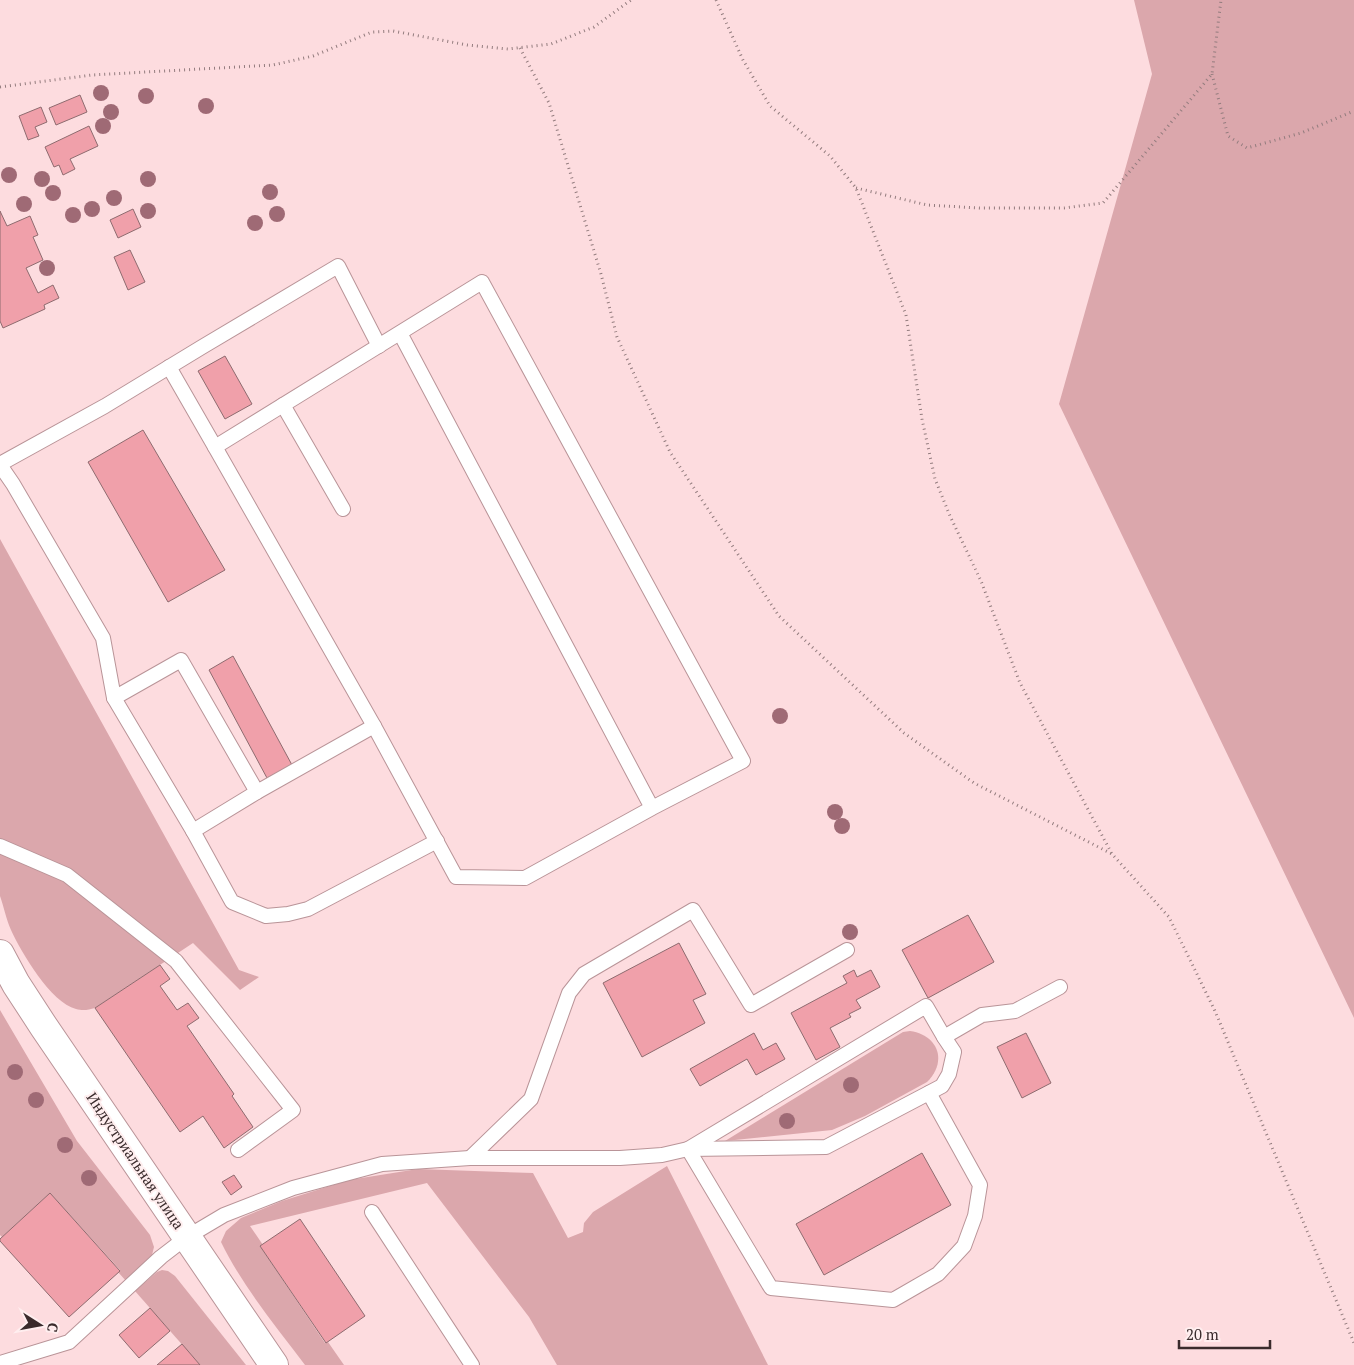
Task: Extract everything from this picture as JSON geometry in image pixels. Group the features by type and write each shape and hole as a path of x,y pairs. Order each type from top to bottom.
{"street":[{"name":"Индустриальная улица","path":"0,954 16,984 44,1027 274,1365"}],"lane":[{"path":"379,346 338,266 105,406 0,464 103,638 114,698 232,902 266,916 288,914 308,909 437,841"},
{"path":"169,367 374,726 456,877 525,878 743,760 482,282 215,447"},
{"path":"400,333 652,808"},
{"path":"283,404 343,509"},
{"path":"114,698 181,660 257,792"},
{"path":"193,832 257,792 374,726"},
{"path":"0,846 67,875 176,961 293,1110 238,1150"},
{"path":"470,1158 531,1099 569,993 584,974 693,910 751,1005 847,950"},
{"path":"944,1037 982,1015 1015,1011 1060,987"},
{"path":"0,1363 69,1342 162,1257 187,1237 224,1215 293,1188 382,1164 470,1158 620,1158 662,1155 688,1149 826,1146 942,1086 949,1074 954,1052 926,1006 688,1149"},
{"path":"688,1149 772,1288 893,1300 938,1274 964,1246 975,1216 980,1185 929,1093"},
{"path":"372,1212 472,1365"}],"path":[{"path":"0,87 92,75 273,65 313,56 372,32 393,31 467,45 508,49 550,44 594,27 631,0"},
{"path":"716,0 743,60 770,106 830,156 856,188 906,316 922,419 935,479 950,516 981,580 1020,683 1112,854 1169,917 1215,1012 1354,1343"},
{"path":"1222,0 1212,74 1228,136 1247,148 1301,133 1354,110"},
{"path":"520,48 549,103 602,274 617,338 670,452 778,616 904,733 974,783 1112,854"},
{"path":"856,188 927,204 979,208 1064,208 1103,202 1212,74"}],"shaded area":[{"path":"1134,0 1354,0 1354,1018 1059,404 1152,74"},
{"path":"0,539 239,970 259,977 240,990 193,943 95,1008 79,1010 66,1005 47,987 29,963 9,926 0,896"},
{"path":"0,1010 77,1141 150,1235 154,1247 152,1255 127,1282 118,1272 120,1270 50,1193 2,1237 0,1235"},
{"path":"903,1032 920,1033 933,1043 937,1050 937,1066 927,1082 865,1116 832,1130 725,1141"},
{"path":"667,1166 768,1365 557,1365 529,1317 427,1183 250,1226 263,1245 260,1246 325,1343 328,1342 344,1365 305,1365 249,1290 221,1242 226,1231 241,1218 282,1201 349,1180 418,1169 533,1173 568,1238 583,1232 584,1223 593,1212"},
{"path":"162,1270 168,1271 175,1276 246,1365 200,1365 135,1291"}],"building":[{"path":"80,95 87,112 56,125 49,108"},
{"path":"41,107 47,122 35,127 39,136 28,140 19,116"},
{"path":"89,126 98,146 70,159 75,169 63,175 59,165 54,167 45,147"},
{"path":"133,209 141,227 118,238 110,220"},
{"path":"0,211 7,226 30,216 38,235 33,237 43,260 26,268 38,293 53,285 59,298 44,305 45,309 3,328 0,321"},
{"path":"130,250 145,282 128,290 114,257"},
{"path":"225,356 252,404 225,419 198,371"},
{"path":"143,430 225,570 168,602 88,462"},
{"path":"233,656 292,765 267,778 209,670"},
{"path":"968,915 994,962 928,998 902,950"},
{"path":"679,943 706,994 693,1000 705,1023 642,1057 603,983"},
{"path":"160,965 170,979 160,986 177,1010 188,1003 199,1018 187,1026 234,1094 232,1096 253,1127 224,1148 203,1116 180,1132 95,1008"},
{"path":"854,970 857,977 871,970 880,987 856,1000 861,1008 849,1014 851,1017 830,1028 840,1047 816,1060 791,1013 847,983 843,976"},
{"path":"754,1033 763,1050 776,1043 785,1059 756,1075 747,1059 700,1086 690,1069"},
{"path":"1026,1033 1051,1083 1022,1098 997,1047"},
{"path":"922,1153 951,1205 824,1275 796,1224"},
{"path":"234,1175 242,1187 231,1195 222,1182"},
{"path":"50,1193 120,1271 69,1317 0,1241"},
{"path":"300,1219 365,1316 326,1343 260,1246"},
{"path":"150,1308 170,1331 139,1358 119,1335"},
{"path":"182,1344 200,1365 157,1365"}]}
